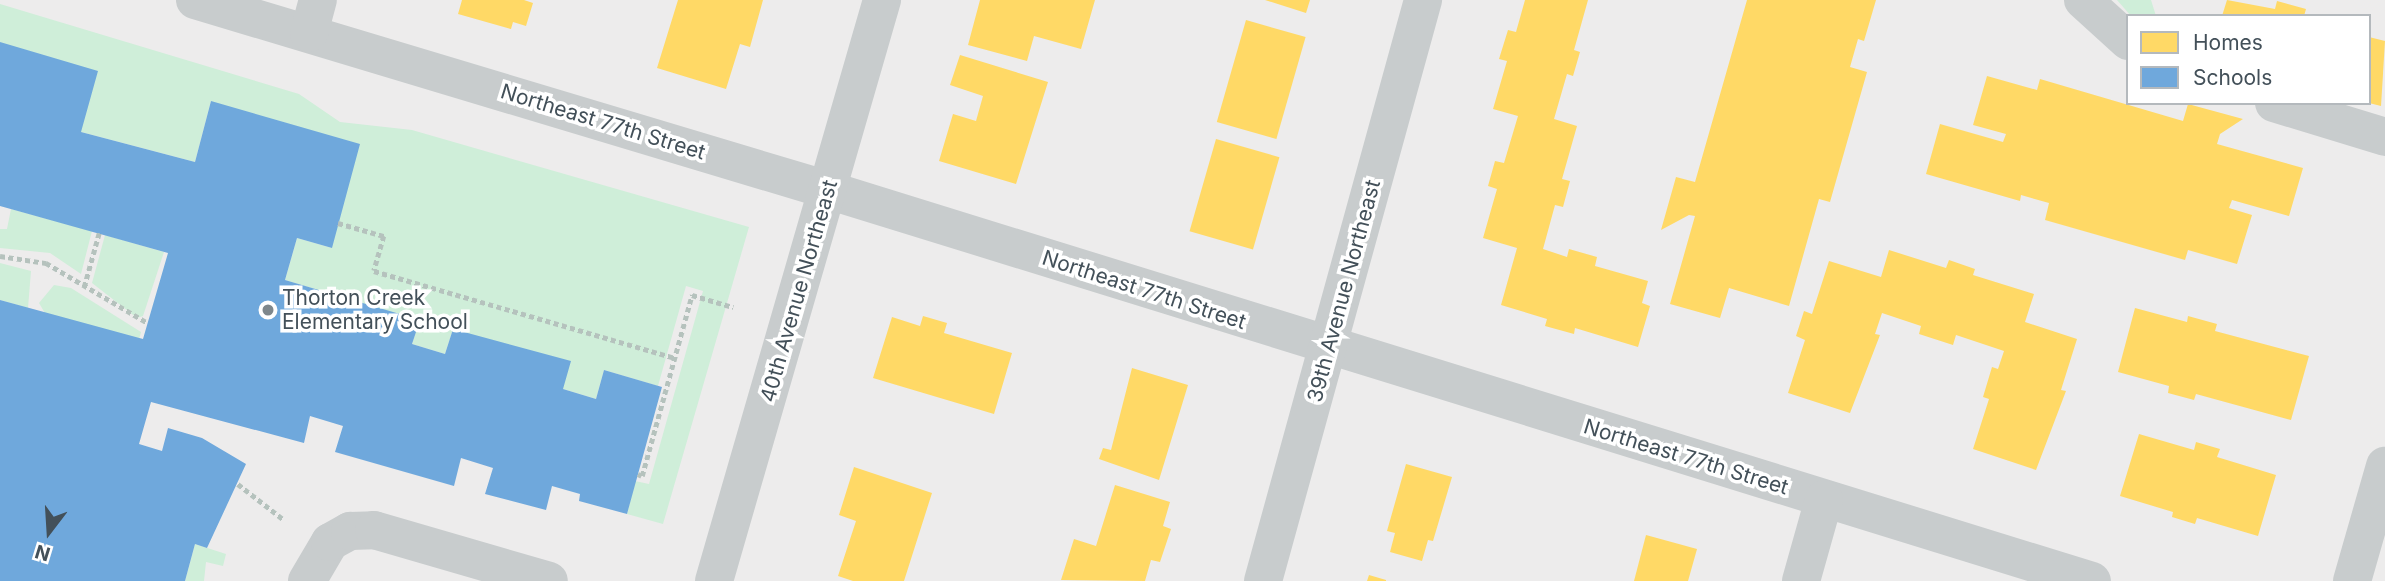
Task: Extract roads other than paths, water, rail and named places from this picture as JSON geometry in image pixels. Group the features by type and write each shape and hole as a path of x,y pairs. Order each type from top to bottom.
{"street":[{"name":"Northeast 77th Street","path":"195,0 314,17 828,190 1330,349 2092,581"},
{"name":"40th Avenue Northeast","path":"714,581 882,0"},
{"name":"39th Avenue Northeast","path":"1263,581 1330,349 1423,0"},
{"path":"2083,0 2126,38"},
{"path":"2281,105 2385,137"},
{"path":"2352,581 2385,466"},
{"path":"1801,581 1824,499"},
{"path":"307,581 330,542 350,531 374,530 550,581"}],"place":[{"name":"Thorton Creek Elementary School","path":"268,310"}]}
